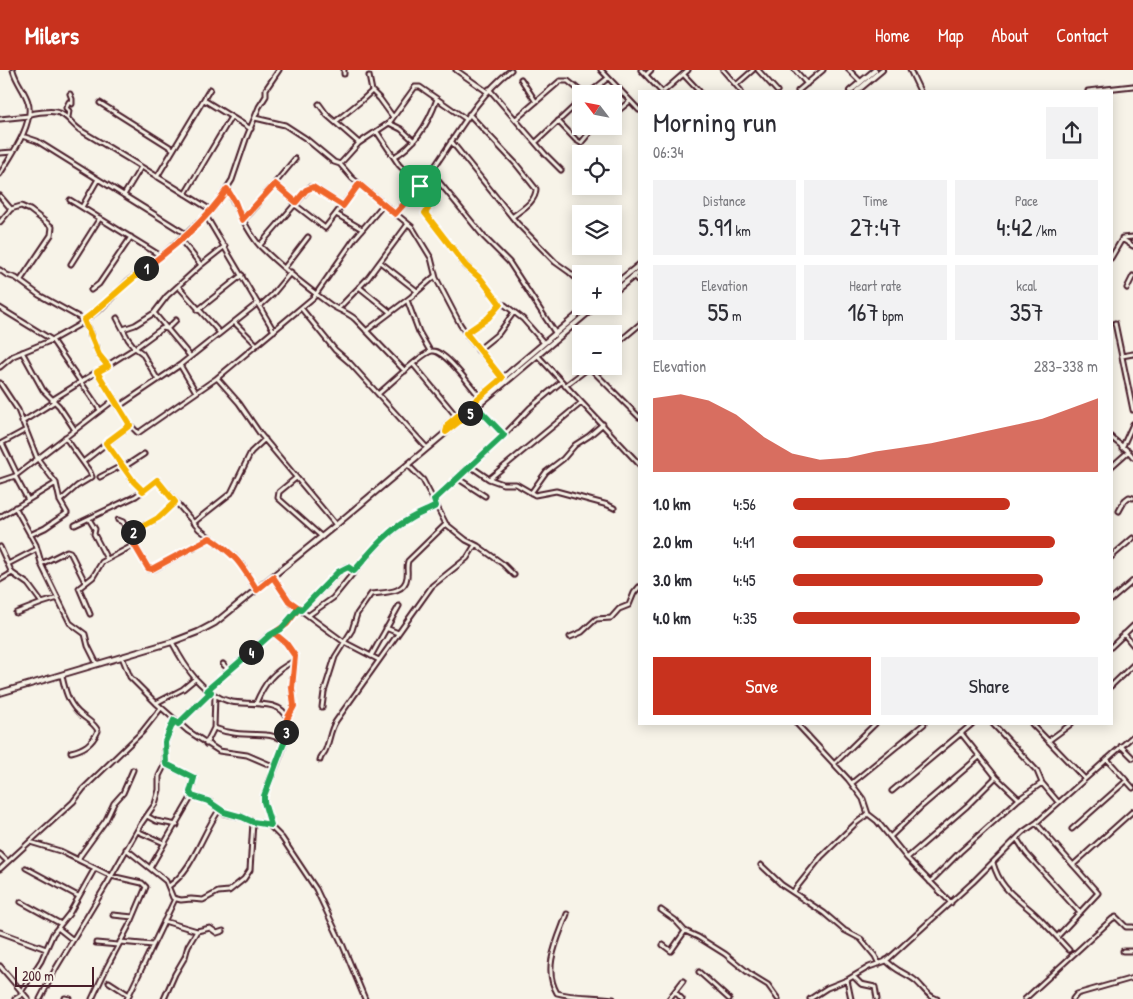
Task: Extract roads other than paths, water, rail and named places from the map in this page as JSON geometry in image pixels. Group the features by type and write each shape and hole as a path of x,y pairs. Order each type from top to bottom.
{"main road":[{"path":"851,90 875,70"},
{"path":"858,90 882,70"},
{"path":"622,279 638,266"},
{"path":"622,286 638,273"},
{"path":"446,432 448,424 578,315"},
{"path":"0,693 172,642 210,626 336,526 585,315"}],"street":[{"path":"0,174 22,136 29,115 29,104 13,70"},
{"path":"0,367 13,356 69,332 103,307 128,281 161,256 206,216 232,180 259,107 266,96 266,89 279,70"},
{"path":"456,70 487,90 516,119 561,170"},
{"path":"395,214 431,172 450,141 487,90 510,70"},
{"path":"601,70 638,109"},
{"path":"640,70 661,90"},
{"path":"646,75 651,70"},
{"path":"663,90 688,70"},
{"path":"723,70 741,90"},
{"path":"736,85 753,70"},
{"path":"758,70 776,90"},
{"path":"795,70 807,84"},
{"path":"799,90 823,70"},
{"path":"849,70 861,82"},
{"path":"910,70 920,90"},
{"path":"683,74 698,90"},
{"path":"369,76 372,91 393,117"},
{"path":"599,85 608,78"},
{"path":"521,79 536,102"},
{"path":"516,119 558,83 564,80 573,85"},
{"path":"1097,90 1133,86"},
{"path":"340,164 359,143 389,123 415,87 420,87 466,118"},
{"path":"157,177 210,89"},
{"path":"335,122 372,91"},
{"path":"68,118 69,111 66,108 69,102 72,104 70,94"},
{"path":"394,157 403,152 414,141 429,119 437,99"},
{"path":"204,100 251,129"},
{"path":"622,108 630,101"},
{"path":"100,104 173,149"},
{"path":"319,104 327,115 359,143"},
{"path":"536,142 572,108"},
{"path":"0,119 56,112 68,118 78,129 211,210"},
{"path":"469,114 516,164 536,190 534,197 526,207 512,217"},
{"path":"185,194 231,117"},
{"path":"341,128 342,117"},
{"path":"255,118 285,126 305,138 334,162 340,164 359,184 408,224 431,258 436,276 466,333 502,378"},
{"path":"558,121 580,142 587,135"},
{"path":"389,123 401,129 414,141"},
{"path":"377,132 405,172 424,191 428,209 425,213 466,266 481,279 500,304 514,312 528,324 544,343"},
{"path":"22,136 37,141 186,234"},
{"path":"450,141 512,217 554,262 572,275"},
{"path":"0,153 13,152"},
{"path":"242,220 295,159"},
{"path":"124,195 141,167"},
{"path":"431,172 484,237 509,262 556,334"},
{"path":"82,207 98,179"},
{"path":"275,184 323,227 327,227 359,184"},
{"path":"260,245 306,190 313,187 343,206"},
{"path":"227,189 235,202 242,220 260,245 317,294 338,309 348,313 404,372"},
{"path":"0,196 11,209"},
{"path":"70,200 161,256"},
{"path":"97,372 118,407 138,434 217,378 317,294 362,229 383,205"},
{"path":"0,222 11,209 23,207 52,227 53,230 20,281"},
{"path":"336,214 362,229"},
{"path":"206,216 274,331"},
{"path":"70,264 100,218"},
{"path":"338,309 380,262 408,224"},
{"path":"91,290 99,284 131,237"},
{"path":"1113,255 1122,239 1133,237"},
{"path":"285,267 308,238"},
{"path":"1122,239 1133,246"},
{"path":"180,240 201,265"},
{"path":"123,329 135,325 154,313 167,296 225,246"},
{"path":"380,262 418,291"},
{"path":"0,270 20,281 40,296 84,320 99,355 108,366"},
{"path":"118,407 180,365 234,322 259,305 272,294 290,272"},
{"path":"198,310 242,275"},
{"path":"366,331 436,276"},
{"path":"634,276 638,281"},
{"path":"1127,288 1133,276"},
{"path":"178,286 220,333"},
{"path":"359,287 390,312"},
{"path":"407,300 419,332 430,351"},
{"path":"466,333 488,318 500,304"},
{"path":"0,308 52,340 100,410"},
{"path":"301,308 335,350 346,359 428,449"},
{"path":"478,350 499,333 514,312"},
{"path":"154,313 190,356"},
{"path":"117,318 125,334 135,348 142,352 158,380"},
{"path":"22,422 161,329 167,329 176,320"},
{"path":"234,322 257,345"},
{"path":"1115,323 1133,410"},
{"path":"622,340 638,328"},
{"path":"378,394 430,351 440,352 480,397"},
{"path":"22,352 43,390 75,430"},
{"path":"1122,356 1133,354"},
{"path":"538,356 638,463"},
{"path":"413,364 457,417"},
{"path":"180,365 196,392"},
{"path":"565,386 579,375"},
{"path":"598,375 638,416"},
{"path":"217,378 336,526"},
{"path":"434,500 504,435 530,408 561,382"},
{"path":"0,385 18,410 37,458 56,483 60,501 67,513 46,528 30,535"},
{"path":"0,481 16,475 114,400"},
{"path":"489,479 581,402"},
{"path":"477,407 504,435"},
{"path":"531,493 546,472 563,459 575,445 603,424"},
{"path":"1122,448 1133,424"},
{"path":"83,462 130,425"},
{"path":"26,430 1,443 28,500"},
{"path":"60,501 77,486 92,477 65,437"},
{"path":"194,523 231,493 251,452 265,439"},
{"path":"1113,439 1122,448 1129,451 1133,457"},
{"path":"106,443 134,482 143,491"},
{"path":"1113,465 1129,451"},
{"path":"100,477 144,454"},
{"path":"408,465 423,480 446,524 461,537 503,564 514,575"},
{"path":"470,466 489,479 503,484 516,484 531,493 538,495 549,491 556,491 614,508"},
{"path":"296,478 279,492 278,498 322,536"},
{"path":"457,478 485,496"},
{"path":"75,526 136,496 157,480 194,523 234,556 257,590"},
{"path":"0,517 56,483"},
{"path":"1119,511 1125,500 1129,497 1133,498"},
{"path":"128,534 158,518 175,502"},
{"path":"309,615 333,598 381,541 397,527 436,506"},
{"path":"15,507 37,549 41,564 70,623 85,634 96,664"},
{"path":"89,519 95,529 94,534 107,559"},
{"path":"118,520 123,522 148,568 152,569 210,538"},
{"path":"322,707 332,664 352,630 357,614 370,595 392,592 400,588 407,579 408,561 446,524"},
{"path":"1113,555 1133,538"},
{"path":"90,614 78,589 93,577 102,562 134,545"},
{"path":"320,760 326,750 331,728 432,586 467,558 475,546"},
{"path":"0,547 12,573 28,584 42,603"},
{"path":"8,564 37,549"},
{"path":"41,564 67,551 70,552 85,582"},
{"path":"178,724 230,670 287,624 338,572 348,567 354,571"},
{"path":"0,580 12,573"},
{"path":"273,577 289,601 344,642 379,660"},
{"path":"1113,598 1133,581"},
{"path":"570,637 582,632 596,619 610,618 619,609 627,607 638,588"},
{"path":"16,613 58,598"},
{"path":"371,656 399,606"},
{"path":"1113,645 1133,626"},
{"path":"386,628 398,633"},
{"path":"274,633 286,643 294,654 292,695 294,706 287,719 285,739 264,796 264,802 270,826 282,838 316,889 365,999"},
{"path":"1124,634 1133,645"},
{"path":"172,642 195,679 209,691 231,702 273,706 284,714 287,719"},
{"path":"122,657 130,676 178,724 206,744 219,750 247,755 276,767"},
{"path":"256,703 263,687 268,681 279,670 294,660"},
{"path":"223,664 230,670"},
{"path":"1113,684 1133,665"},
{"path":"62,676 66,696 76,711 94,725 98,731 88,746 71,752"},
{"path":"156,703 183,689 195,679"},
{"path":"206,744 214,728 215,695"},
{"path":"0,869 142,732 161,708"},
{"path":"40,999 157,798 160,787 159,776 166,764 165,742 174,720"},
{"path":"798,725 852,783 863,799 868,814 877,821 907,858 951,903"},
{"path":"834,764 874,725"},
{"path":"852,783 923,725"},
{"path":"892,791 971,725"},
{"path":"994,725 1037,771 1042,783 1058,802"},
{"path":"1033,725 1085,779"},
{"path":"1048,741 1070,725"},
{"path":"214,728 234,734 248,736 267,735 285,739"},
{"path":"961,733 996,777 1018,799"},
{"path":"810,999 827,988 854,977 869,967 886,960 951,903 1017,839 1133,736"},
{"path":"1121,746 1133,758"},
{"path":"890,837 922,806 979,757"},
{"path":"1107,759 1133,788"},
{"path":"150,868 192,796 190,792 194,778 166,764"},
{"path":"79,860 106,820 114,803 123,793 133,770"},
{"path":"907,858 967,806 996,777"},
{"path":"1072,829 1126,781"},
{"path":"930,882 1018,799 1042,783"},
{"path":"192,796 204,799 224,812 253,822 271,825"},
{"path":"169,886 181,877 209,823 220,809"},
{"path":"1073,864 1133,811"},
{"path":"793,892 821,857 868,814"},
{"path":"147,816 156,821 176,825"},
{"path":"175,899 203,900 218,892 229,891 244,879 250,870 253,822"},
{"path":"1036,823 1098,893 1057,937"},
{"path":"137,831 164,843"},
{"path":"1017,839 1026,853 1080,914"},
{"path":"30,842 60,851 111,876 145,885 145,892 92,999"},
{"path":"126,849 166,881 175,899"},
{"path":"0,854 7,861"},
{"path":"993,863 997,877 1003,887 1043,922 1069,950"},
{"path":"761,865 782,885 824,913 844,930 861,939 879,964"},
{"path":"26,868 78,896"},
{"path":"15,999 22,993 58,928 95,868"},
{"path":"90,876 101,871"},
{"path":"126,999 175,899"},
{"path":"21,902 61,924"},
{"path":"661,910 685,931 725,954 750,974 768,984 778,999"},
{"path":"567,914 552,954 550,972 554,988 557,993 565,996 613,999"},
{"path":"113,915 133,917"},
{"path":"1025,999 1114,917 1126,927 1133,927"},
{"path":"164,921 197,931 205,928 210,928 217,932 223,931"},
{"path":"58,928 73,940"},
{"path":"164,999 185,957 188,946 197,931"},
{"path":"663,945 671,951 685,931"},
{"path":"0,932 46,949"},
{"path":"96,943 153,945"},
{"path":"1123,950 1133,951"},
{"path":"886,960 896,970 916,981 932,999 937,999"},
{"path":"0,966 28,999"},
{"path":"699,972 729,999"},
{"path":"854,977 861,984 876,986 877,999"},
{"path":"1073,999 1077,994 1133,978"},
{"path":"847,980 851,999"},
{"path":"669,999 683,981"},
{"path":"109,982 129,995"},
{"path":"675,992 682,999"},
{"path":"65,998 70,999"}]}
